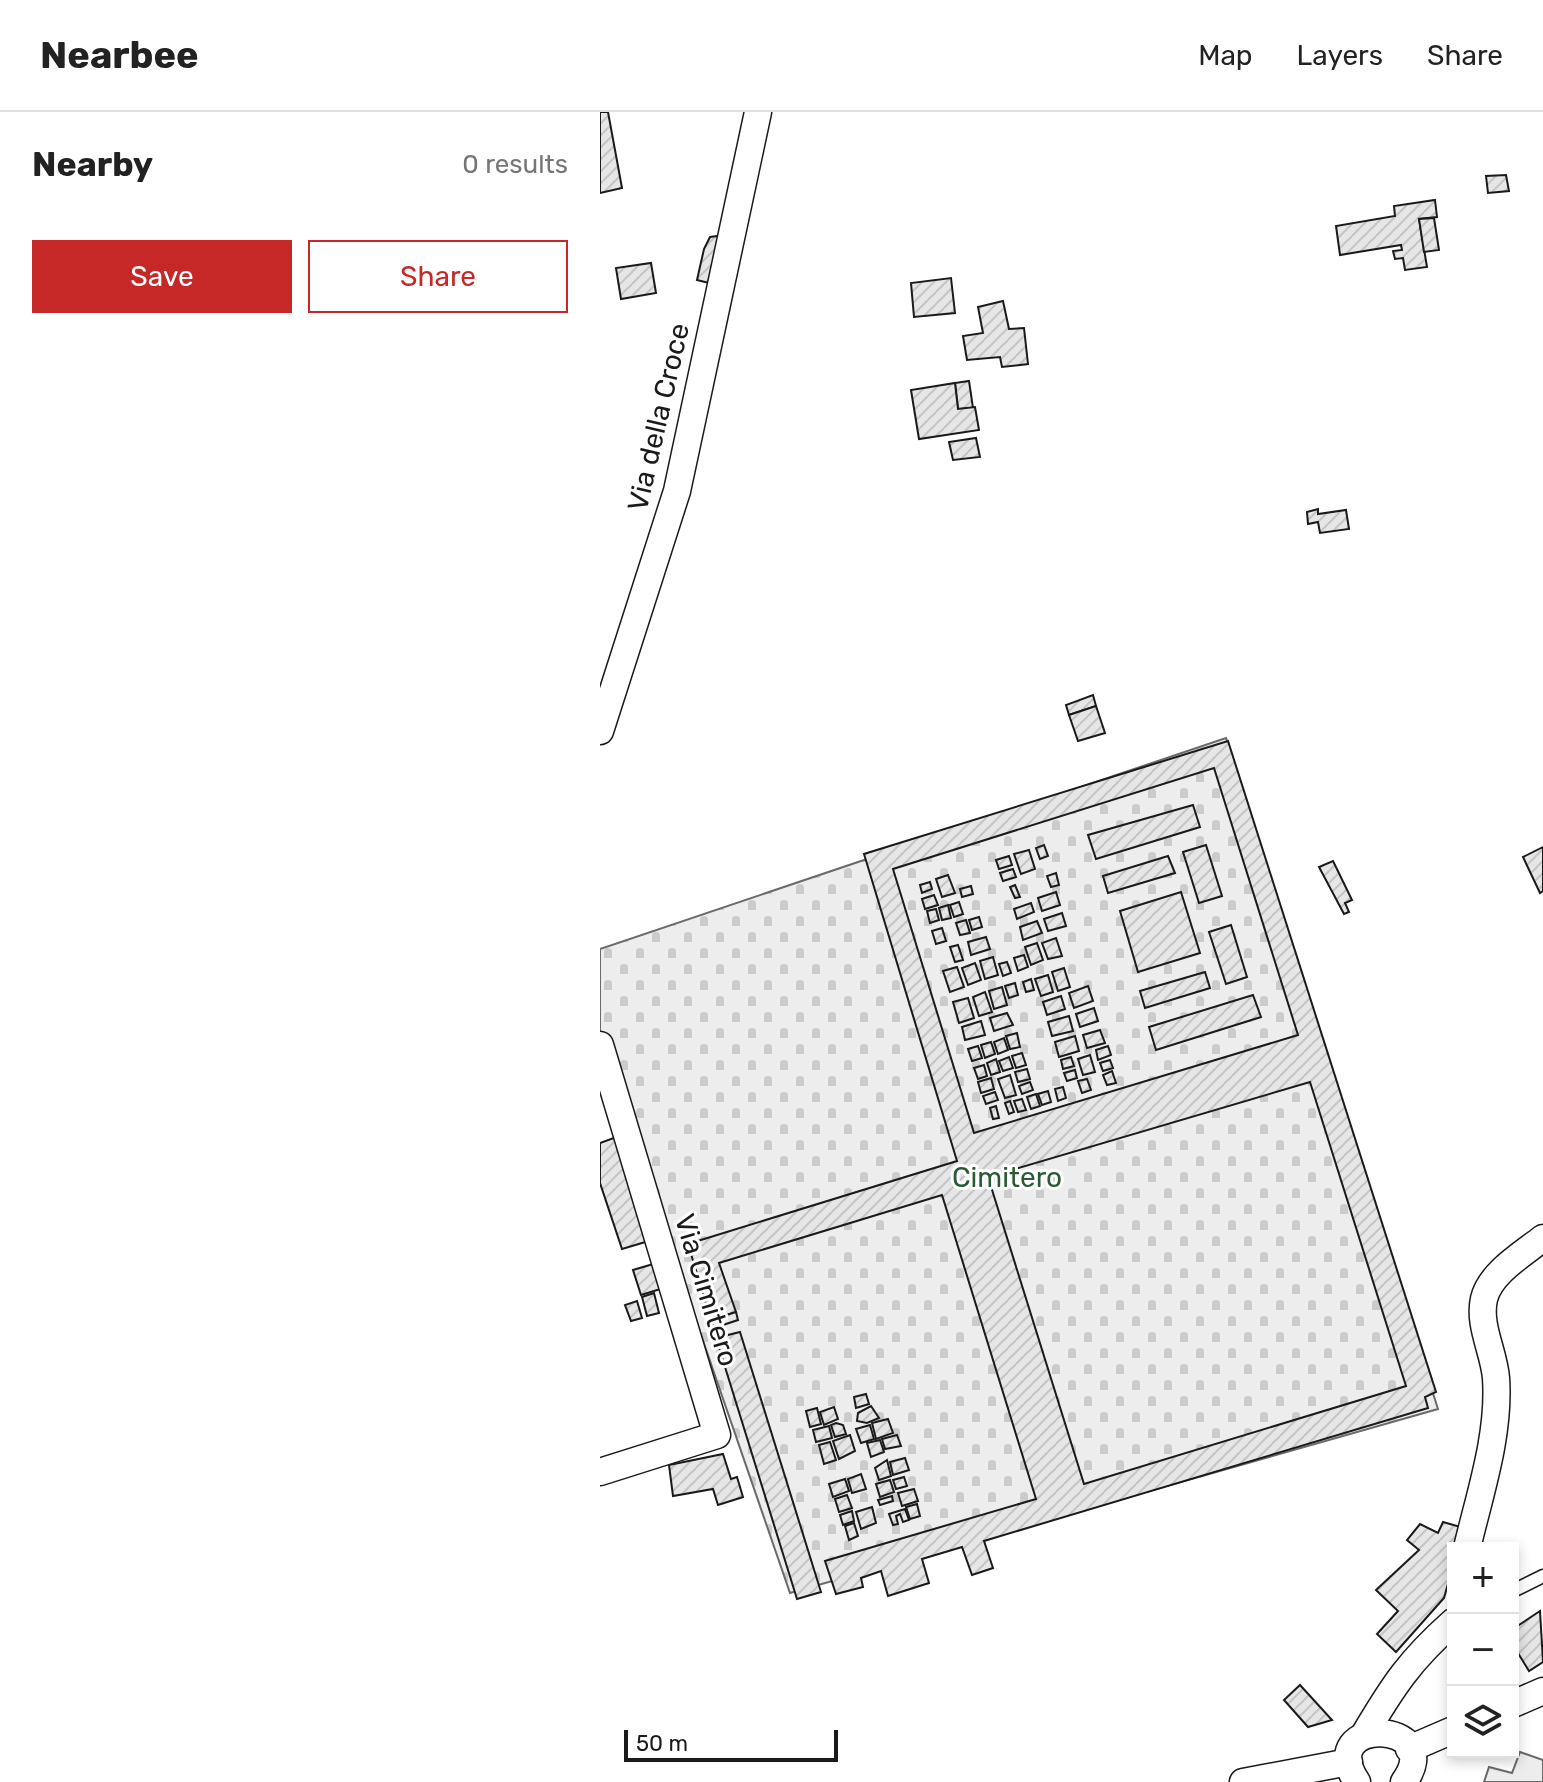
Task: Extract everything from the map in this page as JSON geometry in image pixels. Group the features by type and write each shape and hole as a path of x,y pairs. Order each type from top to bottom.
{"street":[{"name":"Via della Croce","path":"600,731 677,491 758,112"},
{"name":"Via Cimitero","path":"600,1045 717,1435 600,1472"},
{"path":"1468,1542 1494,1433 1496,1377 1483,1319 1484,1300 1491,1282 1543,1238"},
{"path":"1243,1782 1353,1772 1356,1742 1364,1735 1397,1677 1447,1627"},
{"path":"1519,1701 1543,1691"},
{"path":"1364,1735 1384,1731 1395,1733 1409,1749 1411,1770 1404,1782"},
{"path":"1409,1749 1447,1733"}],"lane":[{"path":"1519,1588 1543,1576"}],"green space":[{"name":"Cimitero","path":"1226,738 1438,1409 790,1593 600,1042 600,949"}],"shaded area":[{"path":"1520,1752 1543,1760 1543,1782 1484,1782 1489,1767 1512,1773"}],"building":[{"path":"600,112 608,112 622,188 600,193"},
{"path":"1506,175 1509,191 1488,193 1486,176"},
{"path":"1435,200 1437,217 1419,219 1427,267 1405,270 1403,258 1395,259 1393,251 1402,250 1401,245 1340,255 1336,226 1395,216 1394,206"},
{"path":"1434,218 1439,250 1424,252 1419,219"},
{"path":"710,237 723,238 713,284 697,280 704,249"},
{"path":"651,263 656,293 621,299 616,268"},
{"path":"951,278 955,313 914,317 911,283"},
{"path":"1003,301 1009,329 1024,328 1028,364 1002,367 1000,357 967,360 963,336 983,333 978,307"},
{"path":"969,381 973,408 958,409 955,383"},
{"path":"955,383 958,409 975,407 979,430 919,439 911,390"},
{"path":"976,438 980,457 953,460 949,442"},
{"path":"1318,509 1318,514 1346,510 1349,529 1320,533 1318,522 1308,524 1307,512"},
{"path":"1093,695 1096,706 1069,715 1066,705"},
{"path":"1096,706 1105,733 1078,741 1069,715"},
{"path":"1228,741 1436,1392 1425,1397 1428,1408 984,1541 993,1568 972,1575 962,1547 922,1559 929,1583 888,1596 881,1571 861,1578 863,1587 836,1594 825,1561 1036,1499 942,1195 719,1263 736,1312 711,1320 688,1244 957,1161 864,854","holes":["1214,768 1298,1035 974,1133 893,869","1310,1082 1406,1386 1084,1484 988,1177"]},
{"path":"1193,805 1200,827 1096,859 1088,835"},
{"path":"1044,845 1048,856 1040,859 1036,848"},
{"path":"1206,845 1222,896 1199,903 1183,852"},
{"path":"1543,847 1543,891 1540,893 1523,857"},
{"path":"1029,850 1035,869 1021,874 1014,854"},
{"path":"1009,856 1012,865 999,869 996,860"},
{"path":"1168,856 1175,873 1108,893 1103,876"},
{"path":"1333,861 1352,900 1345,903 1349,912 1344,914 1319,867"},
{"path":"1013,869 1016,877 1003,881 1000,873"},
{"path":"1056,873 1059,885 1051,887 1047,876"},
{"path":"948,875 955,893 942,897 936,879"},
{"path":"930,882 932,889 922,893 920,885"},
{"path":"1015,885 1020,897 1015,898 1010,887"},
{"path":"971,886 973,894 962,897 960,889"},
{"path":"1056,892 1060,905 1042,911 1038,898"},
{"path":"1181,892 1200,953 1138,972 1120,911"},
{"path":"934,895 938,905 925,909 922,899"},
{"path":"959,902 963,914 954,917 950,905"},
{"path":"1031,903 1034,912 1017,919 1014,909"},
{"path":"948,905 951,918 942,920 939,908"},
{"path":"936,909 939,920 930,923 927,911"},
{"path":"1062,913 1066,926 1048,931 1044,919"},
{"path":"979,917 982,927 972,930 969,920"},
{"path":"966,920 970,933 960,935 956,923"},
{"path":"1037,921 1042,933 1023,940 1020,927"},
{"path":"1231,925 1247,977 1226,984 1209,932"},
{"path":"942,928 946,941 936,944 932,931"},
{"path":"986,937 990,949 971,955 968,942"},
{"path":"1056,938 1062,956 1048,959 1042,943"},
{"path":"1037,943 1043,960 1031,965 1025,947"},
{"path":"958,945 963,960 955,962 950,947"},
{"path":"1024,955 1028,967 1018,971 1014,958"},
{"path":"993,957 998,975 985,979 980,961"},
{"path":"1007,962 1011,973 1003,976 999,964"},
{"path":"975,963 981,980 968,985 962,968"},
{"path":"957,967 964,987 950,992 943,971"},
{"path":"1064,968 1070,987 1058,991 1052,972"},
{"path":"1205,972 1210,988 1145,1008 1140,991"},
{"path":"1048,975 1053,992 1041,996 1035,979"},
{"path":"1031,979 1034,990 1026,992 1023,982"},
{"path":"1015,983 1018,995 1009,998 1005,986"},
{"path":"1088,986 1093,1001 1074,1008 1069,993"},
{"path":"1002,987 1007,1005 994,1009 989,991"},
{"path":"985,992 992,1012 979,1016 973,997"},
{"path":"1253,995 1261,1017 1156,1050 1149,1027"},
{"path":"1061,996 1065,1009 1047,1015 1043,1002"},
{"path":"968,998 974,1018 959,1023 953,1002"},
{"path":"1094,1008 1098,1021 1080,1027 1076,1014"},
{"path":"1007,1013 1013,1025 994,1031 990,1018"},
{"path":"1069,1016 1073,1031 1052,1036 1048,1022"},
{"path":"981,1021 985,1035 965,1040 962,1027"},
{"path":"1100,1030 1105,1043 1087,1048 1083,1035"},
{"path":"1017,1033 1020,1047 1010,1049 1006,1036"},
{"path":"1075,1036 1079,1051 1059,1057 1055,1042"},
{"path":"1004,1038 1008,1050 998,1054 994,1042"},
{"path":"991,1042 995,1054 985,1058 981,1045"},
{"path":"978,1046 982,1058 972,1061 968,1049"},
{"path":"1108,1046 1111,1055 1098,1060 1096,1050"},
{"path":"1022,1053 1026,1065 1016,1068 1012,1056"},
{"path":"1090,1055 1095,1072 1083,1075 1078,1059"},
{"path":"1009,1057 1013,1068 1003,1071 999,1061"},
{"path":"1071,1057 1074,1066 1063,1069 1061,1060"},
{"path":"996,1059 1000,1072 991,1075 987,1063"},
{"path":"1110,1060 1113,1068 1103,1071 1100,1063"},
{"path":"984,1065 987,1076 978,1079 974,1068"},
{"path":"1027,1069 1030,1079 1018,1082 1015,1072"},
{"path":"1075,1070 1077,1078 1067,1081 1064,1073"},
{"path":"1112,1071 1116,1083 1107,1085 1103,1075"},
{"path":"1010,1075 1016,1095 1005,1098 998,1079"},
{"path":"991,1078 994,1089 981,1093 978,1082"},
{"path":"1087,1079 1091,1090 1082,1093 1078,1081"},
{"path":"1030,1082 1033,1090 1022,1094 1019,1086"},
{"path":"1063,1087 1066,1098 1058,1101 1055,1089"},
{"path":"1048,1091 1051,1102 1042,1105 1038,1094"},
{"path":"995,1092 998,1100 986,1104 983,1096"},
{"path":"1036,1094 1040,1106 1031,1109 1027,1097"},
{"path":"1022,1099 1026,1110 1018,1112 1014,1101"},
{"path":"1010,1101 1014,1112 1009,1114 1005,1103"},
{"path":"996,1106 999,1118 993,1119 990,1108"},
{"path":"619,1136 652,1240 622,1249 600,1183 600,1143"},
{"path":"660,1262 667,1287 641,1295 633,1270"},
{"path":"654,1293 659,1313 647,1316 642,1297"},
{"path":"637,1301 642,1318 631,1321 625,1305"},
{"path":"736,1312 738,1320 714,1328 711,1320"},
{"path":"740,1332 821,1592 797,1599 716,1338"},
{"path":"866,1394 869,1404 856,1408 854,1397"},
{"path":"871,1406 879,1418 867,1423 857,1421 858,1413"},
{"path":"834,1407 838,1419 824,1425 820,1412"},
{"path":"817,1408 821,1424 810,1427 806,1411"},
{"path":"888,1419 893,1433 876,1439 872,1423"},
{"path":"831,1425 843,1425 846,1434 835,1437"},
{"path":"870,1425 874,1439 861,1443 856,1429"},
{"path":"829,1426 832,1438 816,1442 813,1430"},
{"path":"850,1435 855,1451 839,1459 833,1441"},
{"path":"897,1435 901,1446 885,1449 882,1439"},
{"path":"880,1440 884,1452 871,1457 867,1443"},
{"path":"830,1442 836,1460 824,1464 819,1445"},
{"path":"723,1454 731,1479 737,1477 743,1497 718,1505 713,1489 673,1496 669,1465"},
{"path":"905,1458 909,1470 893,1475 890,1462"},
{"path":"887,1460 891,1476 879,1480 875,1468"},
{"path":"861,1474 866,1489 852,1493 848,1479"},
{"path":"904,1477 907,1486 896,1489 893,1480"},
{"path":"845,1479 849,1491 833,1497 829,1484"},
{"path":"890,1480 894,1492 880,1497 876,1484"},
{"path":"914,1489 918,1501 902,1506 898,1493"},
{"path":"847,1495 852,1508 839,1512 835,1499"},
{"path":"892,1496 893,1501 880,1505 878,1500"},
{"path":"917,1504 920,1516 910,1519 906,1507"},
{"path":"872,1507 876,1523 861,1529 856,1512"},
{"path":"905,1509 909,1520 903,1522 900,1514 896,1516 898,1524 893,1525 889,1514"},
{"path":"852,1511 854,1521 843,1525 840,1515"},
{"path":"1443,1522 1464,1528 1460,1542 1447,1542 1447,1587 1444,1598 1396,1652 1377,1634 1398,1611 1376,1590 1419,1550 1407,1540 1420,1524 1438,1533"},
{"path":"854,1523 858,1536 849,1540 845,1526"},
{"path":"1540,1611 1543,1662 1529,1671 1519,1655 1519,1625"},
{"path":"1300,1685 1332,1720 1308,1727 1284,1700"}]}
